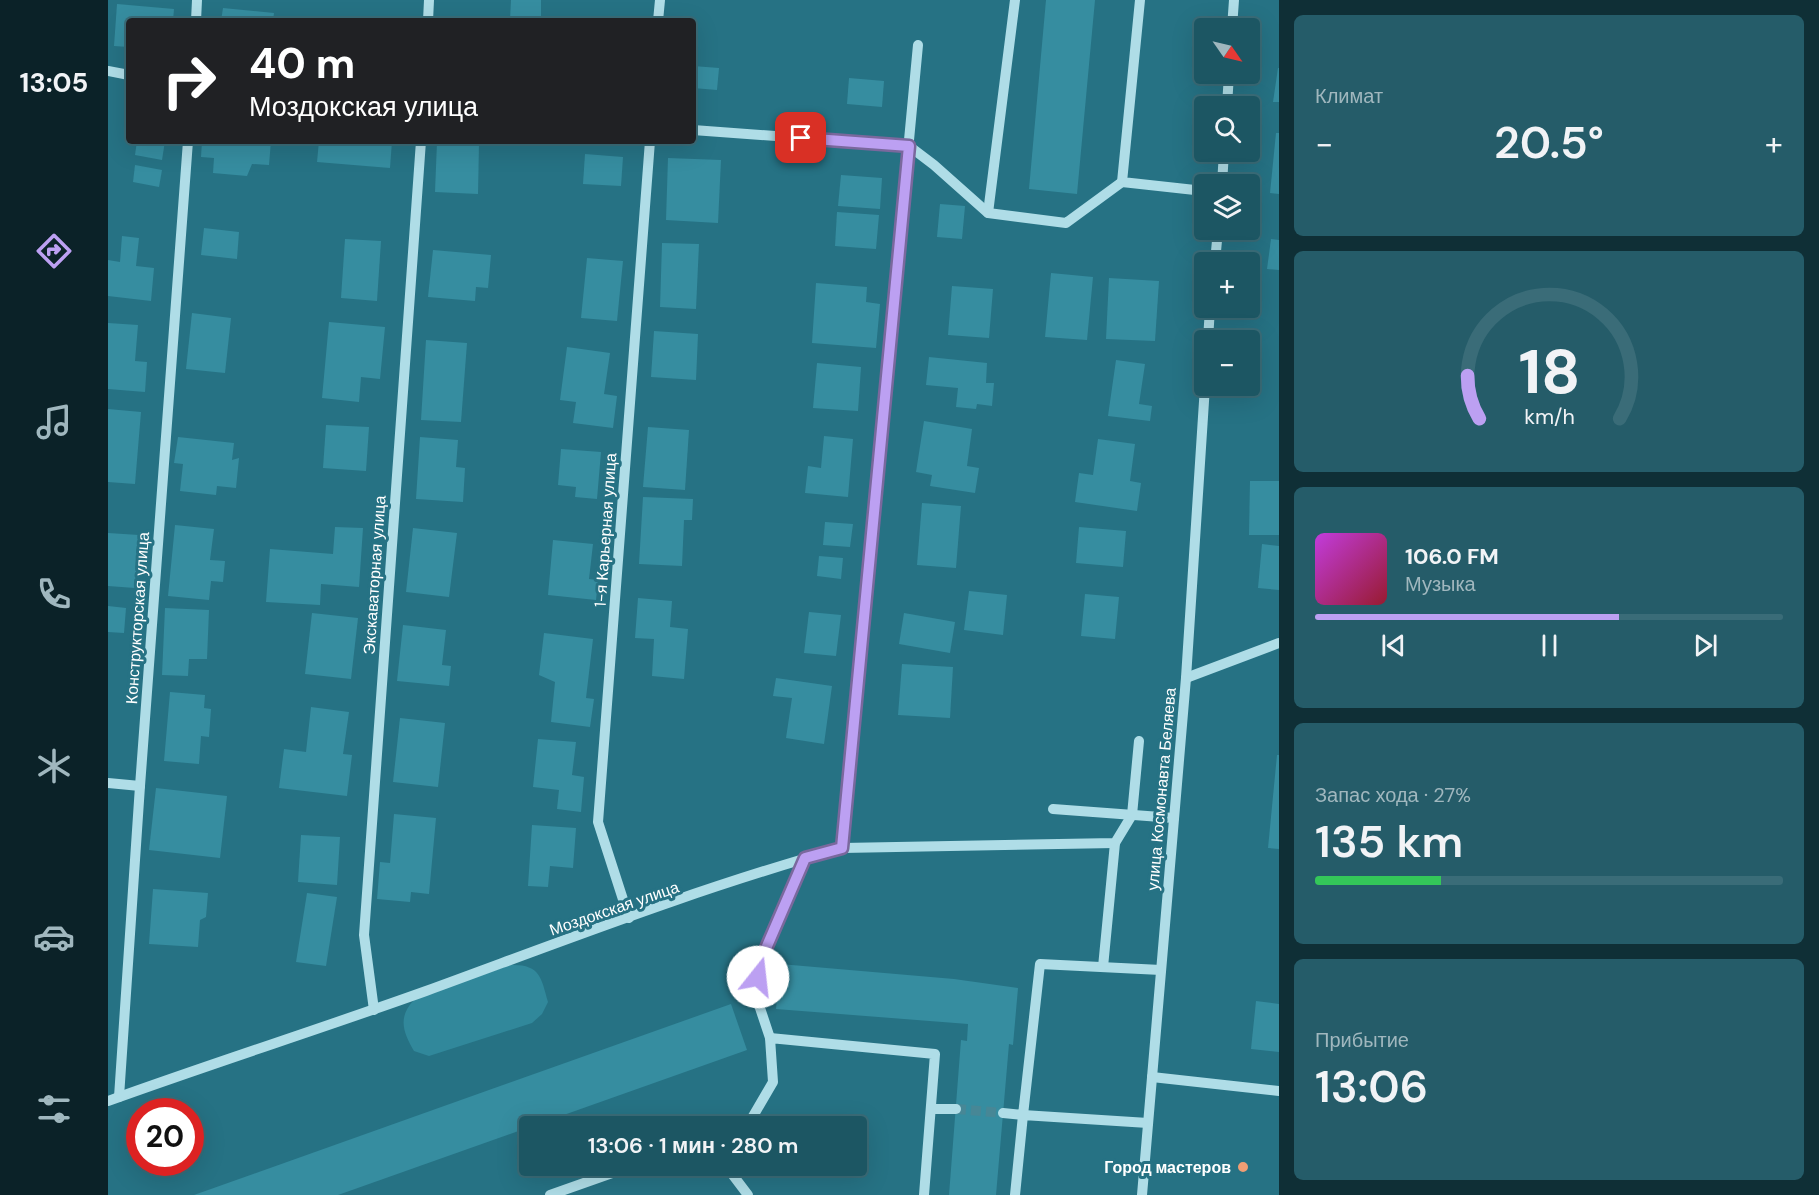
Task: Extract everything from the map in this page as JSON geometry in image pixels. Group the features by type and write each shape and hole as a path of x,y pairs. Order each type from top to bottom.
{"street":[{"path":"196,18 197,0"},
{"path":"428,18 429,0"},
{"path":"658,18 660,0"},
{"path":"988,213 1015,0"},
{"path":"1122,182 1140,0"},
{"path":"1233,18 1234,0"},
{"path":"842,848 918,45"},
{"path":"108,71 126,74"},
{"path":"696,130 909,146 988,213 1066,223 1122,182 1194,189"},
{"name":"Конструкторская улица","path":"119,1097 188,144"},
{"name":"Экскаваторная улица","path":"374,1010 364,935 420,144"},
{"name":"1-я Карьерная улица","path":"629,918 598,822 650,144"},
{"name":"улица Космонавта Беляева","path":"1142,1195 1186,678 1204,396"},
{"path":"1186,678 1279,643"},
{"path":"1102,967 1115,843 1132,815 1139,741"},
{"path":"108,783 140,786"},
{"path":"1053,809 1174,818"},
{"name":"Моздокская улица","path":"108,1101 374,1010 629,918 805,858 842,848 1115,843"},
{"path":"753,1116 773,1083 770,1038 755,993 761,960 805,858"},
{"path":"1015,1195 1040,964 1161,970"},
{"path":"770,1038 935,1054 924,1195"},
{"path":"1152,1077 1279,1091"},
{"path":"931,1109 956,1109"},
{"path":"1003,1113 1148,1123"},
{"path":"550,1195 604,1176"},
{"path":"734,1176 748,1195"}],"shaded area":[{"path":"510,965 528,967 541,979 548,1002 542,1014 532,1023 429,1056 414,1051 407,1037 404,1018 415,999"}],"building":[{"path":"511,0 541,0 541,18 510,18"},
{"path":"1046,0 1095,0 1077,194 1029,189"},
{"path":"117,4 174,9 173,18 126,18 126,47 114,46"},
{"path":"223,8 274,13 273,18 221,18"},
{"path":"696,66 719,68 717,90 696,88"},
{"path":"1278,68 1279,102 1273,102"},
{"path":"849,78 884,81 882,107 847,104"},
{"path":"1276,133 1279,133 1279,194 1270,193"},
{"path":"137,144 165,144 162,160 135,155"},
{"path":"202,144 271,144 269,165 252,164 247,176 213,173 214,158 201,157"},
{"path":"319,144 392,144 390,168 317,162"},
{"path":"437,144 479,144 478,194 435,192"},
{"path":"585,154 623,157 621,186 583,184"},
{"path":"668,158 721,160 718,223 666,220"},
{"path":"135,165 162,170 159,187 133,182"},
{"path":"841,175 882,178 880,209 838,206"},
{"path":"940,204 965,206 962,239 937,237"},
{"path":"837,212 879,215 876,249 835,246"},
{"path":"204,228 239,232 237,259 201,255"},
{"path":"122,236 139,238 136,266 154,268 151,301 108,296 108,260 120,262"},
{"path":"345,239 381,241 377,301 341,298"},
{"path":"1271,239 1279,240 1279,270 1267,269"},
{"path":"662,243 699,244 696,309 660,307"},
{"path":"433,250 491,255 488,288 476,287 475,301 428,297"},
{"path":"587,258 623,261 617,321 581,318"},
{"path":"1051,273 1093,277 1087,340 1045,337"},
{"path":"1109,278 1159,281 1155,341 1106,339"},
{"path":"816,283 867,287 866,302 880,304 876,348 812,343"},
{"path":"952,286 993,289 989,338 948,335"},
{"path":"192,313 231,318 225,373 186,369"},
{"path":"329,322 385,327 380,379 361,377 359,402 322,398"},
{"path":"108,323 138,325 135,361 147,362 145,392 108,389"},
{"path":"654,331 698,334 696,380 651,377"},
{"path":"426,340 467,343 461,422 421,420"},
{"path":"567,347 610,353 604,394 617,396 613,428 573,423 576,402 560,400"},
{"path":"929,357 987,363 986,383 994,383 992,406 977,404 976,409 956,407 958,388 926,385"},
{"path":"1116,360 1145,364 1139,404 1152,406 1150,421 1108,416"},
{"path":"817,363 861,367 858,411 813,408"},
{"path":"108,409 141,412 135,484 108,482"},
{"path":"924,421 972,429 967,466 979,468 975,493 930,486 932,475 916,472"},
{"path":"326,425 369,427 366,471 323,468"},
{"path":"648,427 689,430 685,490 643,487"},
{"path":"824,436 853,439 848,497 805,493 808,466 821,468"},
{"path":"178,437 234,443 232,460 239,458 236,488 217,486 216,495 180,491 183,464 174,463"},
{"path":"420,437 458,440 456,467 465,468 463,502 416,499"},
{"path":"1098,439 1135,444 1130,481 1141,483 1137,511 1075,502 1079,473 1093,475"},
{"path":"561,449 601,452 597,499 575,497 576,487 558,485"},
{"path":"1250,481 1279,481 1279,535 1249,535"},
{"path":"643,497 693,499 692,520 684,520 682,566 639,564"},
{"path":"922,503 961,506 956,568 917,565"},
{"path":"825,522 853,524 850,547 823,545"},
{"path":"175,525 214,529 210,560 225,561 223,582 211,581 209,600 168,596"},
{"path":"335,527 363,528 359,587 321,584 320,605 266,602 270,549 333,554"},
{"path":"1079,527 1126,531 1123,567 1076,563"},
{"path":"413,528 457,533 449,597 406,592"},
{"path":"108,533 139,535 135,588 108,586"},
{"path":"553,540 593,544 589,579 598,580 596,600 548,595"},
{"path":"1262,544 1279,546 1279,590 1258,588"},
{"path":"819,556 843,558 841,579 817,576"},
{"path":"969,591 1007,595 1003,635 964,630"},
{"path":"1085,594 1119,597 1115,639 1081,636"},
{"path":"638,598 672,601 670,627 688,629 684,679 652,676 654,639 635,638"},
{"path":"108,606 126,608 124,633 108,632"},
{"path":"165,608 209,610 207,659 189,659 188,676 162,675"},
{"path":"809,612 841,615 836,656 804,653"},
{"path":"312,613 358,618 351,679 305,674"},
{"path":"904,613 955,622 950,653 899,644"},
{"path":"403,625 446,630 442,665 451,666 449,686 397,681"},
{"path":"544,633 593,639 586,698 594,699 590,727 551,722 555,682 539,675"},
{"path":"902,664 953,667 950,718 898,715"},
{"path":"776,678 832,686 824,744 786,738 792,698 773,696"},
{"path":"170,692 205,695 204,708 211,709 209,737 201,736 199,764 164,761"},
{"path":"311,707 349,712 343,754 352,755 347,796 279,788 284,749 306,752"},
{"path":"400,718 445,723 438,787 393,782"},
{"path":"538,739 576,742 572,775 584,777 581,812 557,809 559,790 533,787"},
{"path":"1277,755 1279,755 1279,849 1268,848"},
{"path":"156,788 227,796 220,858 149,850"},
{"path":"394,814 436,818 429,894 411,892 410,902 377,899 380,862 390,863"},
{"path":"532,825 576,828 573,868 550,866 548,887 528,886"},
{"path":"301,835 340,837 337,885 298,882"},
{"path":"153,889 208,893 206,917 200,920 198,947 149,944"},
{"path":"307,893 337,897 326,966 296,962"},
{"path":"780,964 954,979 1018,988 1013,1045 1009,1044 996,1195 949,1195 961,1040 967,1041 968,1024 776,1009"},
{"path":"1256,1001 1279,1004 1279,1052 1251,1049"},
{"path":"731,1004 747,1050 561,1116 519,1116 519,1131 338,1195 194,1195"}],"tunnel":[{"path":"956,1109 1003,1113"}],"place":[{"name":"Город мастеров","path":"1243,1167"}],"route":[{"path":"758,977 761,960 805,858 842,848 909,146 801,138"}]}
